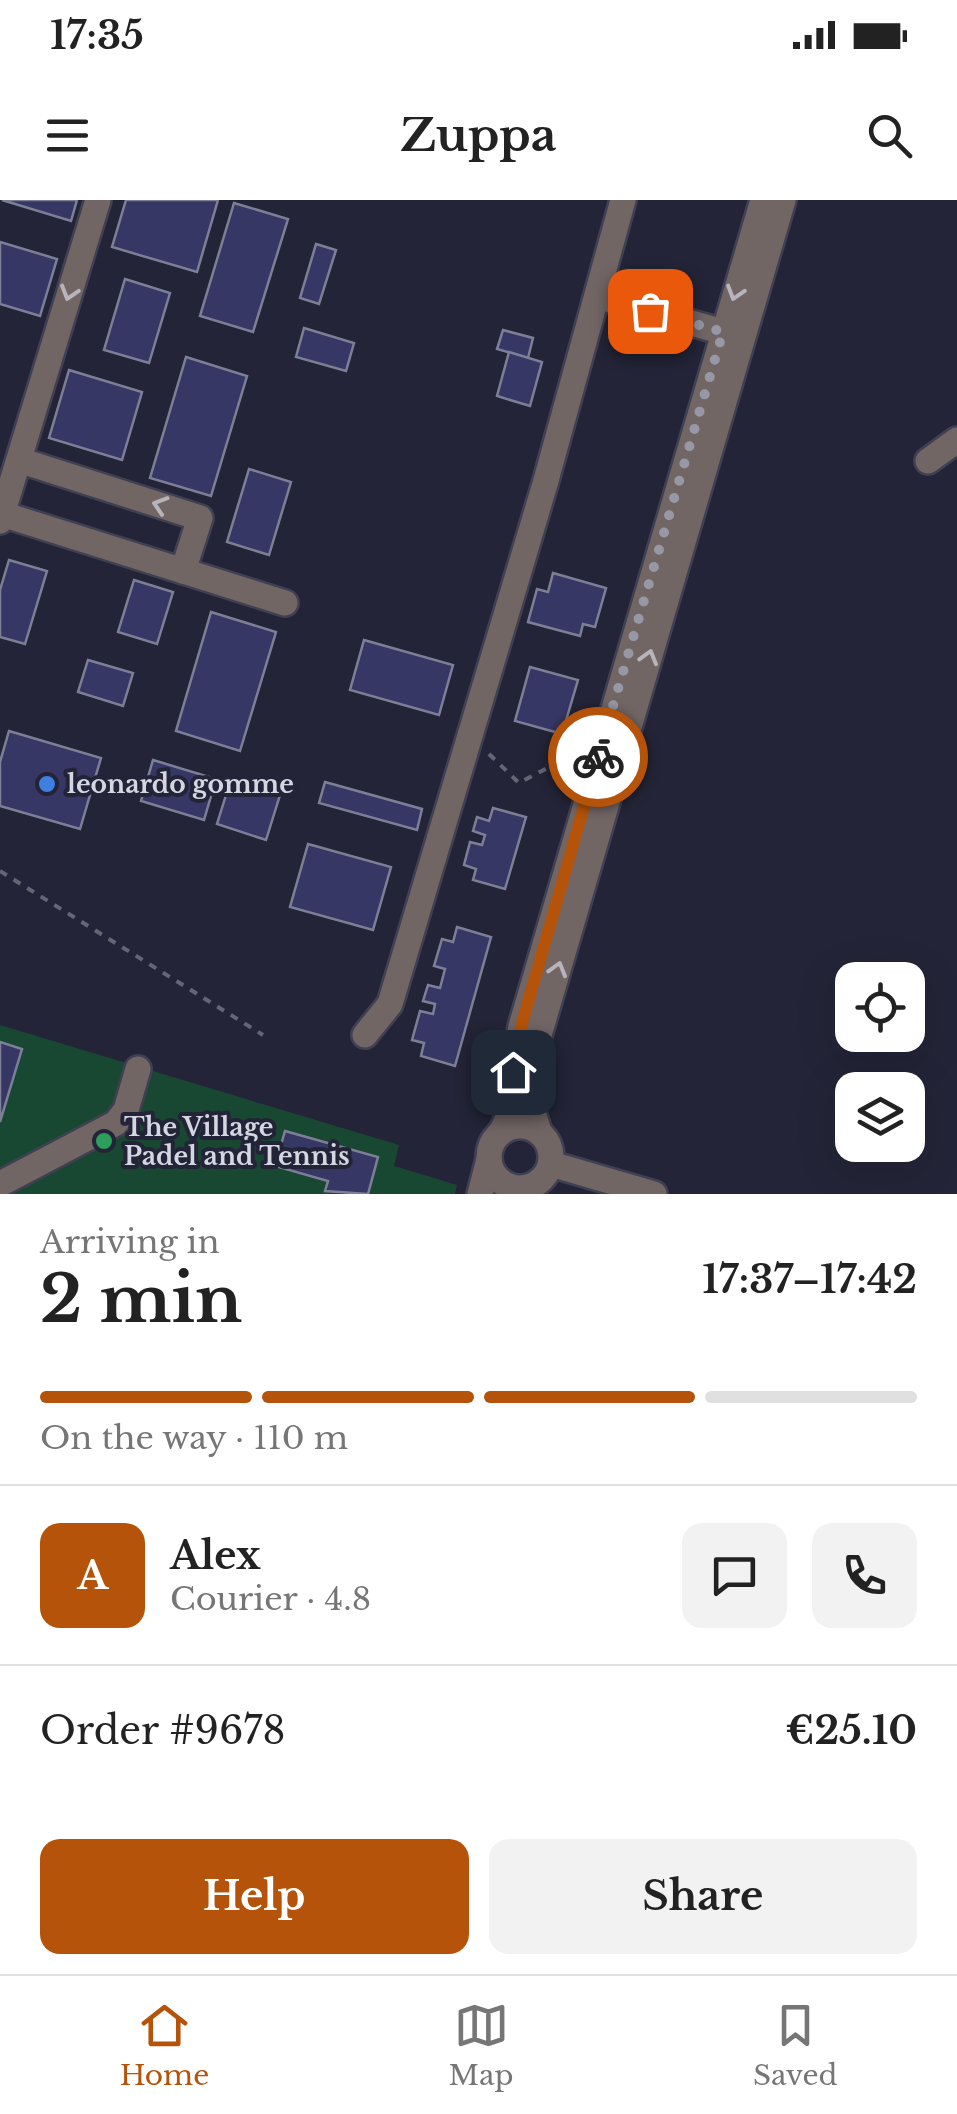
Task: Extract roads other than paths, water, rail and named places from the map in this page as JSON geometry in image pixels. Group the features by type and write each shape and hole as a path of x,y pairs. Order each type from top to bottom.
{"street":[{"path":"98,200 1,517 285,603"},
{"path":"365,1035 390,1004 624,200"},
{"path":"480,1194 490,1160 512,1112 514,1058 522,1023 763,200"},
{"path":"490,1160 498,1178 520,1191 542,1179 550,1164 550,1146 539,1132 532,1109 537,1042 783,200"},
{"path":"597,296 723,332"},
{"path":"928,460 957,440"},
{"path":"18,460 200,518 183,571"},
{"path":"0,1184 116,1123 126,1110 138,1070"},
{"path":"501,1132 520,1126 539,1132"},
{"path":"550,1164 654,1194"}],"place":[{"name":"leonardo gomme","path":"47,784"},
{"name":"The Village Padel and Tennis","path":"104,1141"}]}
